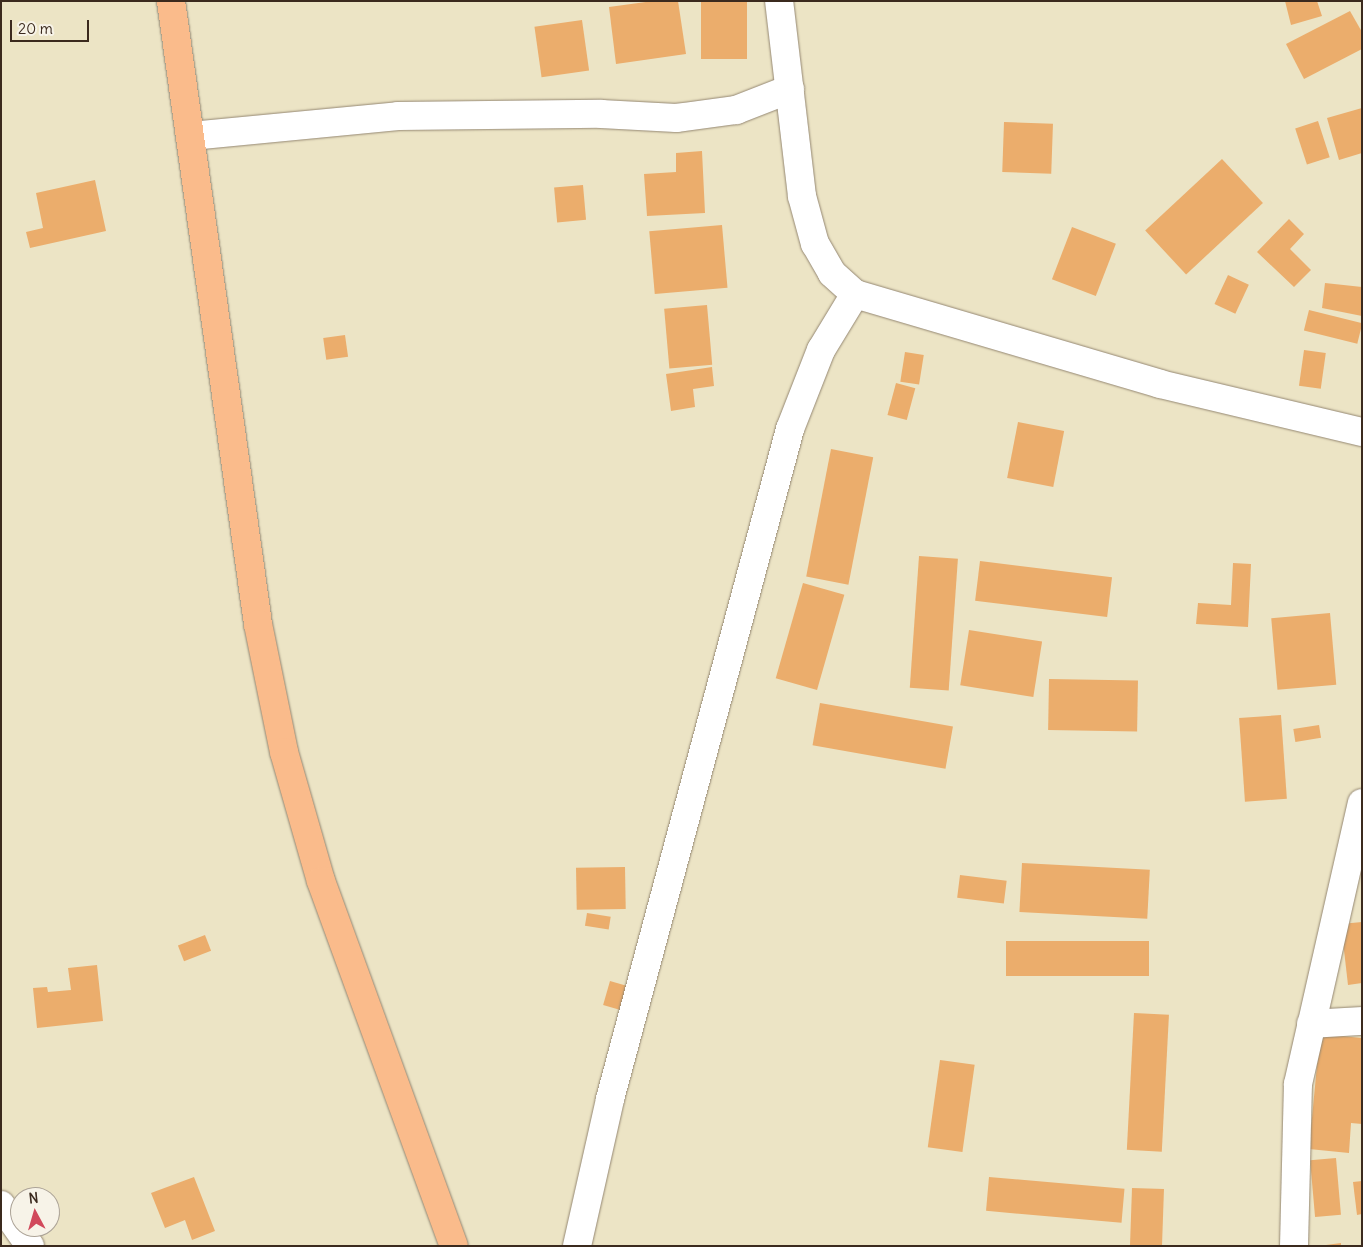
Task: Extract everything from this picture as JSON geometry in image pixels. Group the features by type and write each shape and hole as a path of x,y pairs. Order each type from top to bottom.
{"main road":[{"path":"171,1 258,624 284,752 321,881 454,1246"}],"street":[{"path":"779,1 802,196 816,244 832,273 854,294 1160,384 1362,432"},
{"path":"191,136 398,116 601,114 676,118 736,110 790,89"},
{"path":"577,1246 610,1099 790,428 821,350 854,294"},
{"path":"1294,1246 1298,1084 1362,803"},
{"path":"1311,1024 1362,1021"},
{"path":"1,1205 30,1246"}],"building":[{"path":"653,1 678,1 686,54 616,64 609,7"},
{"path":"701,1 747,1 747,59 701,59"},
{"path":"1285,1 1317,1 1322,16 1291,25"},
{"path":"1350,11 1362,32 1362,49 1304,79 1286,44"},
{"path":"582,20 589,71 542,77 534,27"},
{"path":"1362,108 1362,153 1339,160 1327,118"},
{"path":"1318,121 1330,157 1307,165 1295,128"},
{"path":"1004,122 1053,124 1051,174 1002,172"},
{"path":"702,151 705,213 647,216 644,174 676,172 676,153"},
{"path":"1222,159 1263,203 1186,274 1145,231"},
{"path":"95,180 106,231 30,248 26,232 43,228 36,193"},
{"path":"583,185 586,220 557,222 554,188"},
{"path":"1289,219 1304,234 1290,249 1311,270 1294,287 1257,252"},
{"path":"722,225 727,288 655,294 649,231"},
{"path":"1072,227 1116,244 1096,296 1052,279"},
{"path":"1228,275 1249,285 1235,314 1214,304"},
{"path":"1325,283 1362,287 1362,316 1322,308"},
{"path":"707,305 712,365 669,369 664,309"},
{"path":"1309,310 1362,323 1357,344 1304,330"},
{"path":"345,335 348,357 326,360 323,338"},
{"path":"1304,350 1326,353 1321,389 1299,386"},
{"path":"905,352 924,355 919,385 900,382"},
{"path":"712,367 714,386 693,389 695,407 671,411 666,374"},
{"path":"896,383 915,388 907,420 887,415"},
{"path":"1018,422 1064,431 1053,487 1007,478"},
{"path":"831,449 873,457 848,585 806,577"},
{"path":"919,556 958,559 949,690 910,688"},
{"path":"980,561 1112,577 1107,617 975,601"},
{"path":"1233,563 1251,564 1248,627 1196,624 1198,603 1231,605"},
{"path":"803,583 844,595 817,690 776,678"},
{"path":"1330,613 1336,685 1277,690 1271,618"},
{"path":"969,630 1042,642 1033,697 960,685"},
{"path":"1049,679 1138,681 1137,732 1048,730"},
{"path":"820,703 953,726 945,769 813,745"},
{"path":"1281,715 1287,799 1245,802 1239,718"},
{"path":"1319,725 1321,738 1295,742 1293,729"},
{"path":"1022,863 1150,870 1147,919 1019,912"},
{"path":"625,867 626,909 577,910 576,868"},
{"path":"960,875 1007,881 1004,904 957,898"},
{"path":"587,913 611,917 609,930 585,926"},
{"path":"1362,922 1362,983 1348,985 1341,924"},
{"path":"205,935 211,951 184,961 178,945"},
{"path":"1006,941 1149,941 1149,976 1006,976"},
{"path":"97,965 103,1021 37,1028 33,988 47,987 48,992 71,990 68,968"},
{"path":"610,981 627,986 620,1010 603,1005"},
{"path":"1134,1013 1169,1015 1162,1152 1127,1150"},
{"path":"1320,1034 1362,1038 1362,1124 1351,1123 1349,1153 1309,1149"},
{"path":"940,1060 975,1065 962,1152 928,1147"},
{"path":"1336,1158 1341,1215 1315,1217 1310,1160"},
{"path":"194,1177 215,1231 192,1240 185,1220 165,1228 151,1193"},
{"path":"989,1177 1124,1189 1122,1223 986,1211"},
{"path":"1362,1181 1362,1214 1357,1215 1353,1182"},
{"path":"1132,1188 1164,1189 1162,1246 1130,1246"},
{"path":"1341,1243 1341,1246 1326,1246 1326,1245"}]}
